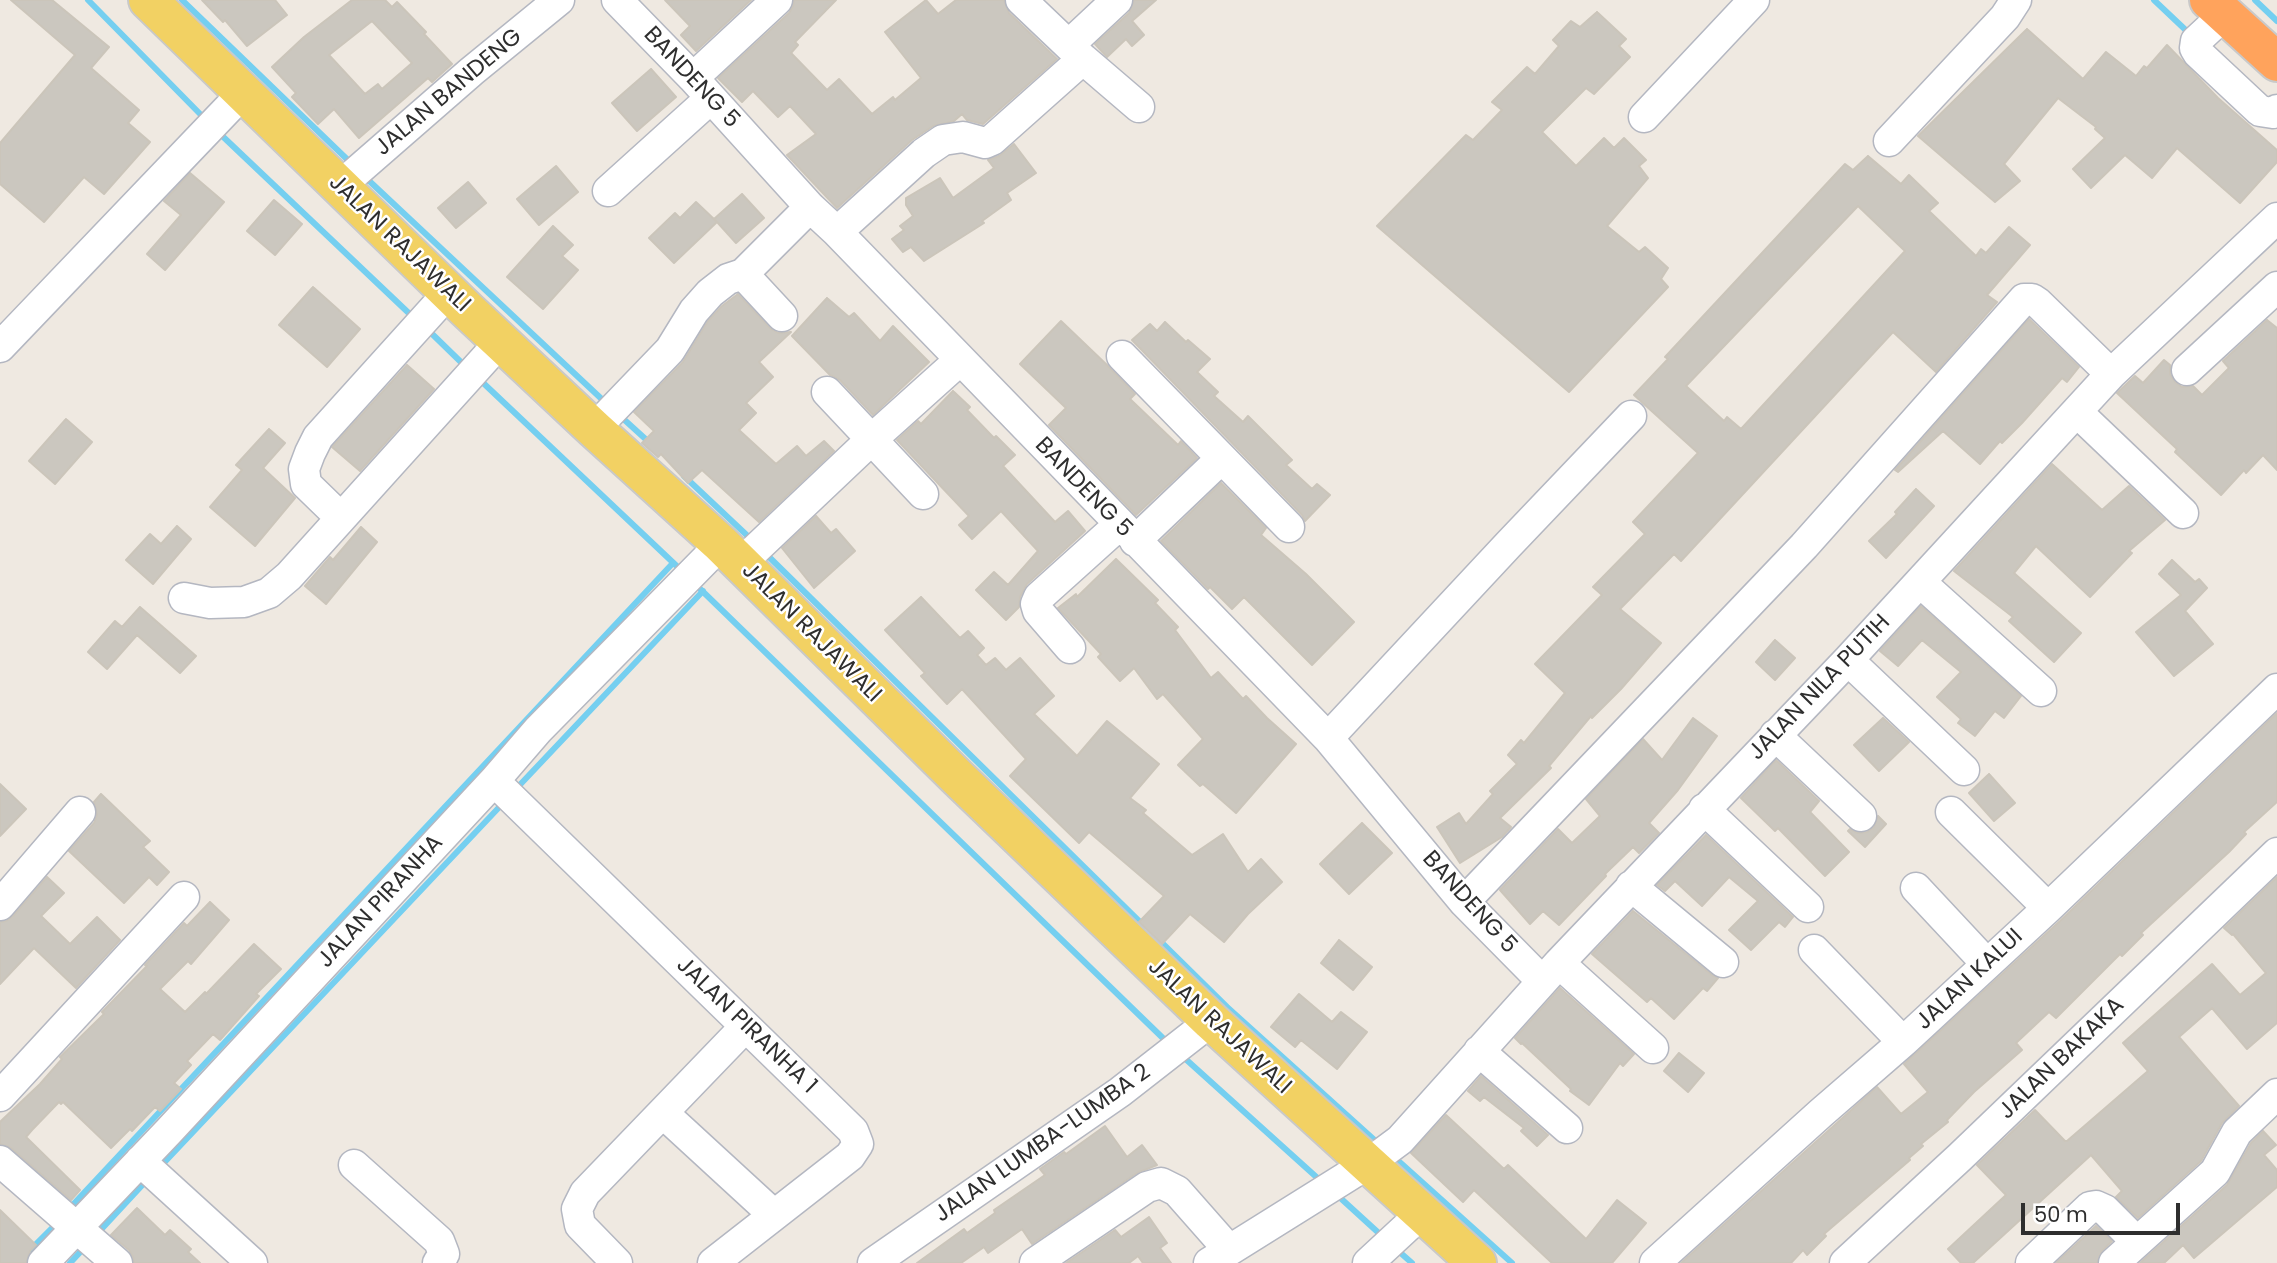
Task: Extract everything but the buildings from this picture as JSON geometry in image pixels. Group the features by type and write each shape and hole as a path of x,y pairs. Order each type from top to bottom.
{"highway":[{"path":"2217,8 2277,62"}],"main road":[{"name":"JALAN RAJAWALI","path":"148,0 449,292 731,553 1211,1021 1477,1263"}],"street":[{"name":"JALAN BANDENG","path":"340,186 471,71 559,0"},
{"name":"BANDENG 5","path":"617,0 702,88 810,207 1328,738 1464,902 1550,972 1653,1048"},
{"path":"608,191 702,88 777,0"},
{"path":"1021,0 1139,107"},
{"path":"837,232 943,140 963,137 985,143 992,140 1077,51 1117,0"},
{"path":"1644,117 1754,0"},
{"path":"1889,141 2005,18 2016,0"},
{"path":"2217,8 2196,41 2197,53 2260,111 2273,113 2277,110"},
{"path":"0,347 243,93"},
{"path":"594,429 670,350 694,312 710,293 728,279 743,274 810,207"},
{"name":"JALAN NILA PUTIH","path":"1219,1256 1400,1140 1550,972 1848,660 2111,374 2277,218"},
{"path":"743,274 782,316"},
{"path":"2187,370 2277,287"},
{"path":"341,518 306,484 304,469 310,453 318,438 449,292"},
{"path":"1464,902 1804,546 2024,299 2032,299 2038,303 2111,374"},
{"path":"184,598 210,603 244,602 269,593 289,576 501,341"},
{"path":"1122,356 1289,527"},
{"name":"JALAN PIRANHA","path":"43,1263 494,781 538,730 731,553 872,439 960,360"},
{"path":"827,392 923,494"},
{"path":"2077,412 2183,513"},
{"path":"1328,738 1631,416"},
{"path":"1070,648 1038,611 1036,604 1039,597 1127,533 1221,459"},
{"path":"1920,582 2041,691"},
{"path":"1848,660 1964,771"},
{"name":"JALAN KALUI","path":"1655,1263 1903,1042 2277,689"},
{"path":"1775,735 1861,816"},
{"name":"JALAN PIRANHA 1","path":"494,781 853,1131 858,1144 850,1156 713,1263"},
{"path":"1704,809 1808,906"},
{"path":"1951,811 2048,908"},
{"path":"0,905 80,812"},
{"name":"JALAN BAKAKA","path":"1845,1263 1960,1157 2277,853"},
{"path":"1630,886 1723,962"},
{"path":"1916,888 1987,964"},
{"path":"0,1096 184,897"},
{"path":"1814,950 1903,1042"},
{"name":"JALAN LUMBA-LUMBA 2","path":"873,1263 1120,1092 1211,1021"},
{"path":"617,1263 580,1225 577,1209 585,1193 745,1027"},
{"path":"1479,1051 1567,1128"},
{"path":"2114,1263 2215,1172 2237,1132 2277,1094"},
{"path":"663,1113 774,1215"},
{"path":"0,1160 117,1263"},
{"path":"140,1161 252,1263"},
{"path":"354,1165 439,1241 443,1254 439,1263"},
{"path":"1035,1263 1147,1187 1161,1183 1177,1191 1219,1256"},
{"path":"2031,1263 2090,1207 2096,1206 2105,1210 2137,1242"},
{"path":"1368,1263 1422,1213"}],"waterway":[{"path":"88,0 207,121"},
{"path":"182,0 352,164"},
{"path":"2154,0 2192,36"},
{"path":"2255,0 2277,21"},
{"path":"217,131 415,319"},
{"path":"365,177 607,404"},
{"path":"426,328 466,367"},
{"path":"479,379 682,571"},
{"path":"618,414 651,444"},
{"path":"684,476 753,541"},
{"path":"765,553 1144,926"},
{"path":"67,1211 673,563"},
{"path":"695,584 1169,1044"},
{"path":"515,790 703,591"},
{"path":"160,1167 505,801"},
{"path":"1157,938 1227,1007 1380,1145"},
{"path":"1180,1054 1323,1183"},
{"path":"1394,1157 1512,1263"},
{"path":"97,1234 147,1180"},
{"path":"1336,1194 1382,1236"},
{"path":"31,1249 58,1222"},
{"path":"70,1263 85,1247"},
{"path":"1395,1248 1412,1263"}]}
